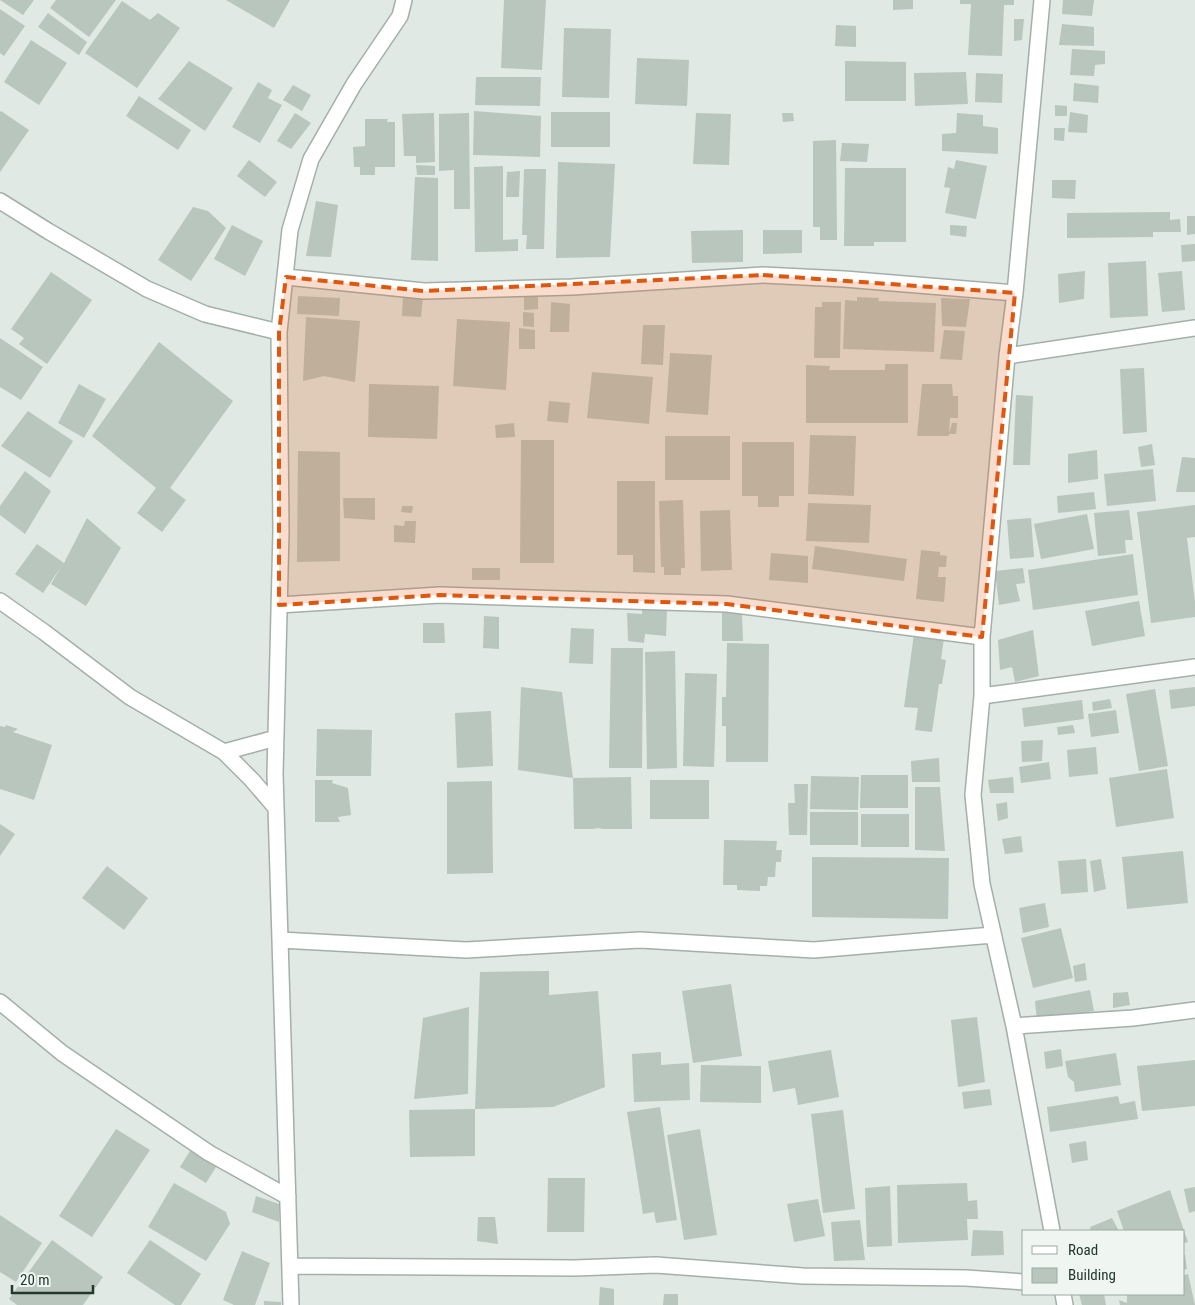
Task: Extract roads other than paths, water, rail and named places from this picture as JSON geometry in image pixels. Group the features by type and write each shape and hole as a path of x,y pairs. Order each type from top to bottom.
{"street":[{"path":"291,1305 276,808 276,738 282,531 279,332 290,230 311,158 354,84 400,16 404,0"},
{"path":"1042,0 982,637 982,696 973,795 982,884 1014,1026 1052,1230"},
{"path":"0,201 147,289 205,314 279,332"},
{"path":"286,277 424,291 572,287 763,275 844,279 1015,293"},
{"path":"1007,356 1195,328"},
{"path":"279,605 440,595 727,604 982,637"},
{"path":"0,601 130,696 224,752 276,808"},
{"path":"982,696 1195,667"},
{"path":"224,752 276,738"},
{"path":"280,940 466,950 640,940 814,950 993,935"},
{"path":"0,1002 62,1053 124,1096 209,1153 288,1197"},
{"path":"1014,1026 1132,1018 1195,1010"},
{"path":"290,1266 575,1268 656,1265 804,1276 966,1278 1022,1282"}]}
